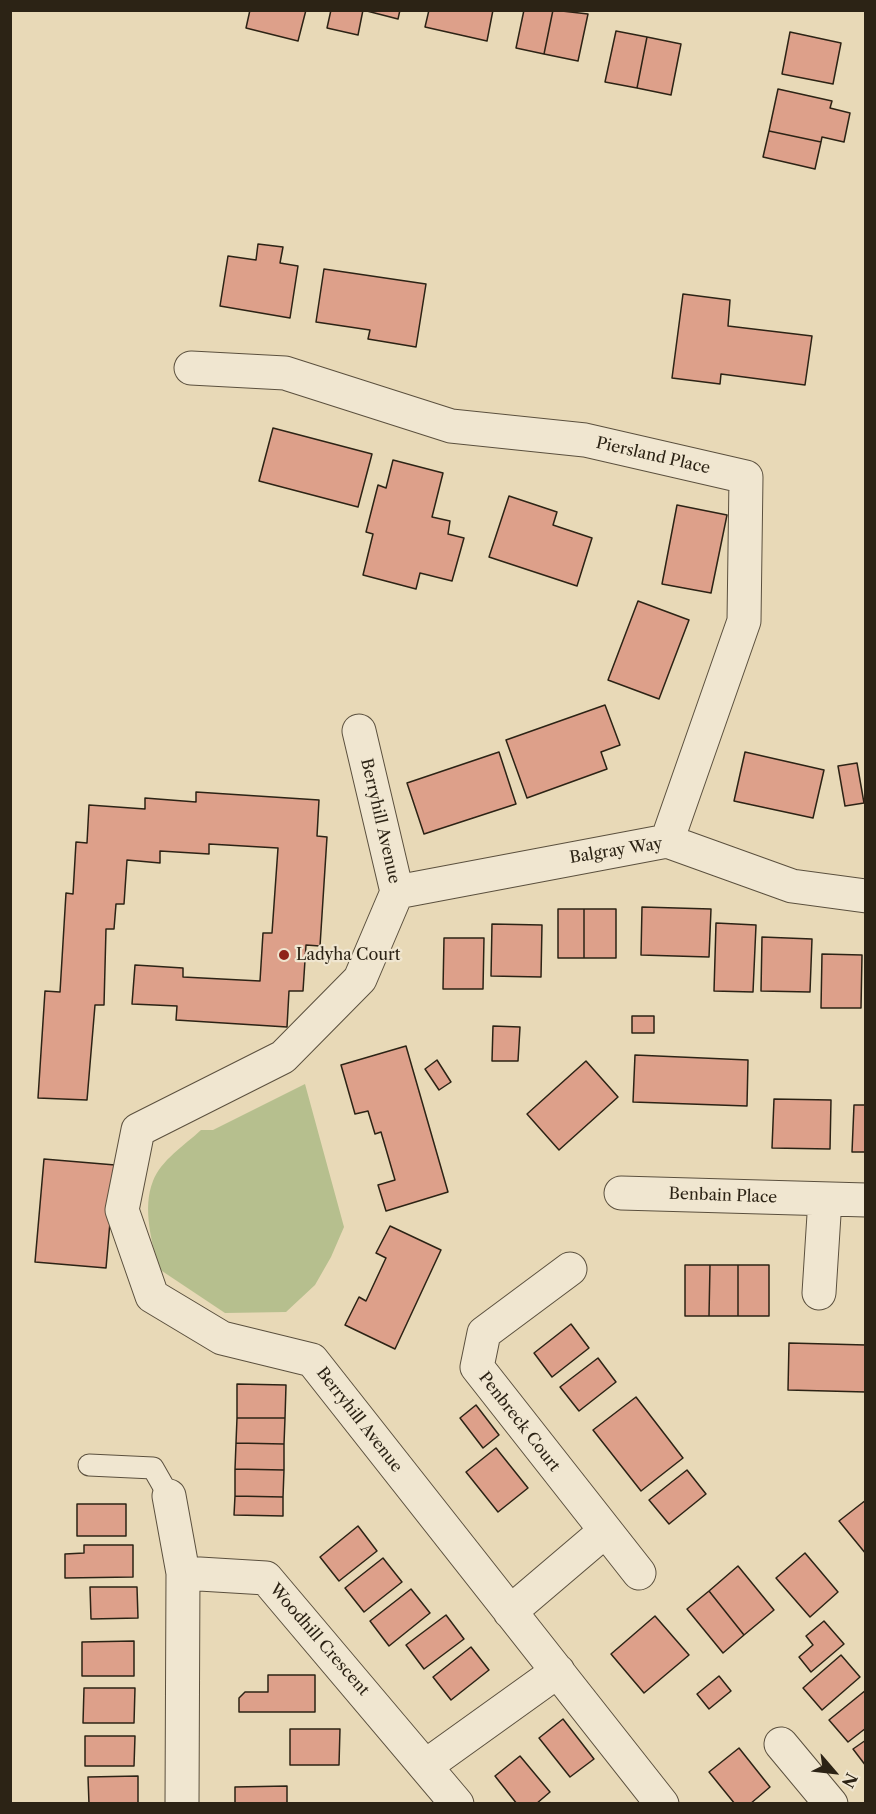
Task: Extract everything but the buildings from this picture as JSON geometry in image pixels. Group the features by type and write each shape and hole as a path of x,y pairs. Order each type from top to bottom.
{"street":[{"name":"Piersland Place","path":"191,368 285,373 451,426 585,440 746,477 744,621 667,841"},
{"name":"Berryhill Avenue","path":"359,731 397,892 360,979 284,1057 138,1130 122,1210 152,1296 222,1338 312,1360 662,1803"},
{"name":"Balgray Way","path":"397,892 667,841 792,886 866,896"},
{"name":"Benbain Place","path":"621,1193 866,1200"},
{"path":"819,1293 825,1199"},
{"name":"Penbreck Court","path":"570,1269 484,1333 477,1368 639,1574"},
{"path":"169,1496 183,1573 182,1803"},
{"path":"510,1612 604,1532"},
{"name":"Woodhill Crescent","path":"183,1573 266,1578 457,1803"},
{"path":"427,1765 558,1671"},
{"path":"781,1744 831,1803"}],"lane":[{"path":"88,1465 153,1468 169,1496"}],"green space":[{"path":"305,1084 344,1227 315,1285 286,1312 225,1313 159,1269 148,1214 153,1181 167,1160 201,1130 213,1130"}],"place":[{"name":"Ladyha Court","path":"284,955"}]}
